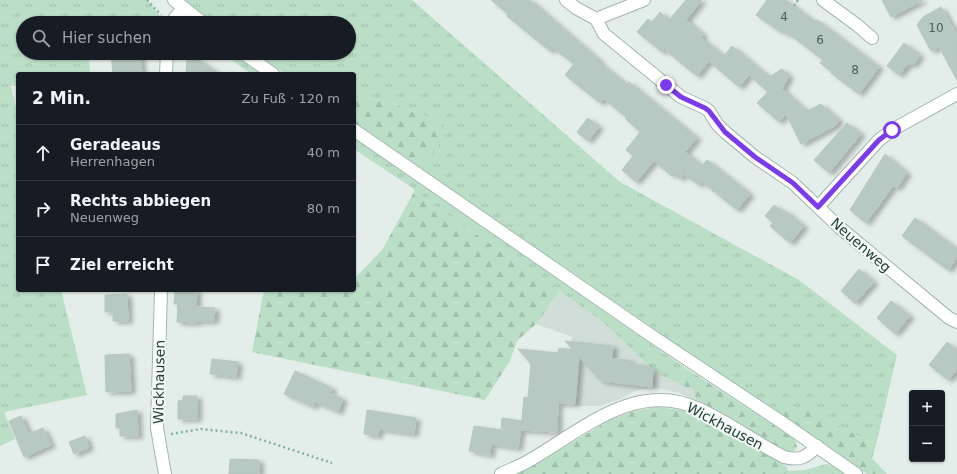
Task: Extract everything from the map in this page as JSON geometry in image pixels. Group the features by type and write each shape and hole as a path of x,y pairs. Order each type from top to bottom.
{"street":[{"name":"Neuenweg","path":"566,0 576,8 596,19 604,34 681,97 709,111 725,132 755,157 793,183 898,278 949,318 957,322"},
{"path":"596,19 644,0"},
{"path":"823,0 872,38"},
{"path":"171,16 179,4 194,16"},
{"path":"166,72 167,60"},
{"path":"253,60 270,72"},
{"path":"818,207 879,140 892,130 957,94"},
{"path":"356,131 649,334 856,474"},
{"name":"Wickhausen","path":"161,292 157,416 159,440 165,474"},
{"name":"Wickhausen","path":"501,474 524,463 607,413 632,404 656,400 680,403 698,409 784,457 794,460 804,457 816,446"}],"path":[{"path":"148,0 163,16"},
{"path":"794,6 798,0"},
{"path":"159,440 167,435 201,429 241,433 332,463"}],"shaded area":[{"path":"560,291 604,323 658,374 693,390 697,402 680,393 657,388 637,390 618,400 600,406 575,406 570,355 572,337 536,324"}],"green space":[{"path":"0,0 147,0 159,16 16,16 16,60 89,60 90,72 16,72 16,86 11,86 16,107 16,292 61,292 87,395 4,412 15,439 0,446"},
{"path":"185,0 412,0 620,182 799,280 897,355 876,445 827,420 814,411 791,407 779,413 676,344 415,164 426,161 443,123 394,104 356,94 356,72 282,72 264,60 356,60 356,16 204,16"},
{"path":"232,60 242,60 258,72 248,72"},
{"path":"356,94 394,104 443,123 444,133 437,149 426,161 415,164 356,123"},
{"path":"356,139 687,369 679,384 658,374 604,323 560,291 414,192 414,189 356,150"},
{"path":"414,192 560,291 536,324 517,341 510,361 485,400 252,352 264,292 356,292 356,277 382,250"},
{"path":"687,369 787,434 795,440 797,447 796,449 791,451 782,451 697,402 693,390 679,384"},
{"path":"658,407 687,411 709,419 759,448 787,467 788,471 785,474 513,474 527,469 610,420 634,411"},
{"path":"791,407 814,411 827,420 876,445 872,458 887,474 867,474 779,413"},
{"path":"827,464 835,467 844,474 785,474 788,471 805,470"}],"building":[{"path":"491,0 530,0 600,61 599,62 627,85 629,82 697,138 685,152 702,166 707,160 750,194 737,210 702,182 699,185 684,174 680,179 674,173 672,176 654,161 636,182 622,170 633,156 626,150 640,132 625,118 626,117 604,99 600,103 565,75 574,64 553,48 550,51 507,16 508,14"},
{"path":"686,0 702,0 686,20 703,34 701,38 724,56 732,46 769,77 782,69 789,76 782,89 807,111 821,104 839,120 835,126 801,144 786,114 779,122 757,103 768,92 749,75 739,87 709,61 697,76 664,49 662,52 637,32 648,19 652,22 660,12 669,20"},
{"path":"767,0 786,0 815,22 817,20 879,67 859,94 820,63 823,60 788,33 787,35 780,30 779,31 756,15"},
{"path":"882,0 923,0 891,17"},
{"path":"941,7 957,35 957,80 939,47 931,51 917,25 923,17"},
{"path":"904,43 920,55 914,64 908,64 899,75 887,66"},
{"path":"112,60 141,60 142,72 113,72"},
{"path":"187,60 199,60 216,72 186,72"},
{"path":"588,118 599,127 588,141 577,132"},
{"path":"847,123 861,134 829,173 814,160"},
{"path":"885,154 907,173 897,188 893,186 866,223 850,210"},
{"path":"774,205 782,211 784,210 804,226 790,243 770,226 773,223 765,216"},
{"path":"915,218 957,249 957,258 948,270 902,236"},
{"path":"859,269 874,282 855,303 841,291"},
{"path":"175,292 197,292 196,307 215,308 214,321 196,321 196,323 177,322 178,304 174,304"},
{"path":"127,294 128,321 113,321 113,312 105,312 105,295"},
{"path":"891,301 910,316 895,334 877,318"},
{"path":"565,341 613,346 612,359 628,360 634,365 647,365 647,368 653,369 652,387 601,381 579,357 575,404 558,403 557,432 521,430 524,397 528,398 531,364 518,349 558,353 559,348 573,350"},
{"path":"947,342 957,350 957,369 948,380 929,365"},
{"path":"129,354 131,391 106,392 105,355"},
{"path":"212,359 238,362 236,377 210,374"},
{"path":"295,371 332,388 330,393 343,399 338,412 315,402 313,407 284,394"},
{"path":"183,396 197,396 197,419 178,419 178,401 183,400"},
{"path":"137,410 138,436 120,436 120,428 116,428 116,414"},
{"path":"367,410 416,418 414,434 379,429 378,436 364,434"},
{"path":"21,416 29,434 43,428 51,445 24,457 9,421"},
{"path":"502,418 522,421 518,448 491,444 490,455 469,451 474,426 501,430"},
{"path":"85,436 89,448 74,454 69,442"},
{"path":"230,459 259,460 259,474 229,474"}],"route":[{"path":"666,85 681,97 698,104 709,111 717,124 725,132 755,157 793,183 818,207 879,140 892,130"}]}
